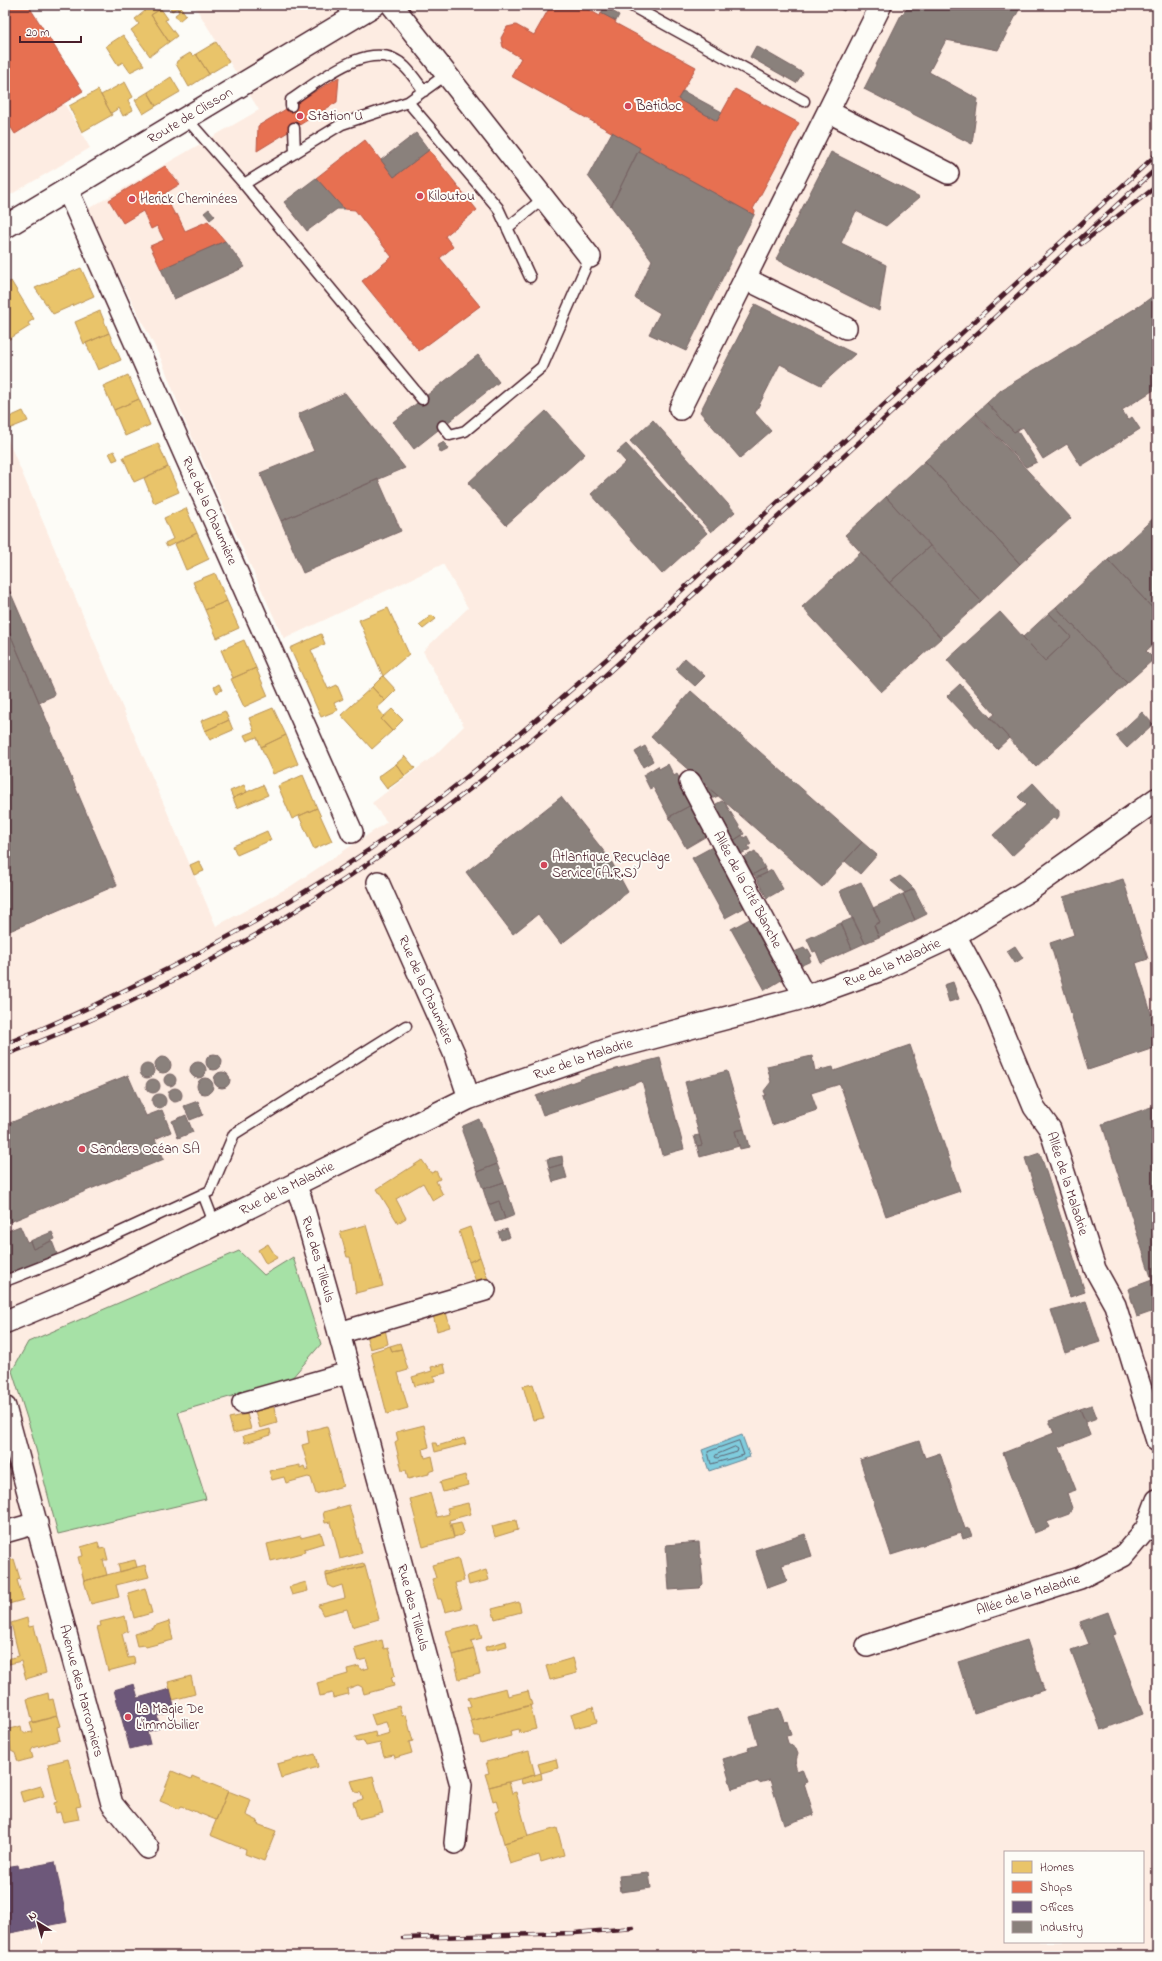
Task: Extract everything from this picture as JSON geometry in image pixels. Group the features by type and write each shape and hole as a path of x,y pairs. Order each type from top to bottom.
{"street":[{"name":"Route de Clisson","path":"5,227 186,118 347,12 374,5"},
{"path":"392,5 590,257"},
{"path":"680,409 881,5"},
{"path":"829,112 948,172"},
{"name":"Rue de la Chaumière","path":"67,189 352,832"},
{"path":"746,279 846,328"},
{"name":"Allée de la Cité Blanche","path":"690,782 805,998"},
{"name":"Rue de la Maladrie","path":"5,1322 84,1289 295,1186 469,1098 613,1048 805,998 880,970 954,935 1029,890 1157,799"},
{"name":"Rue de la Chaumière","path":"378,882 454,1053 469,1098"},
{"name":"Allée de la Maladrie","path":"954,935 988,996 1034,1107 1050,1129 1094,1269 1115,1305 1157,1441"},
{"name":"Rue des Tilleuls","path":"295,1186 301,1200 339,1333 348,1373 461,1785 455,1843"},
{"path":"339,1333 485,1290"},
{"path":"243,1402 348,1373"},
{"name":"Avenue des Marronniers","path":"5,1408 112,1804 148,1848"},
{"name":"Allée de la Maladrie","path":"866,1646 1080,1578 1123,1556 1146,1529 1157,1500"},
{"path":"5,1532 37,1523"}],"lane":[{"path":"630,5 804,101"},
{"path":"291,106 291,100 346,64 359,58 379,56 393,59 405,66 424,91"},
{"path":"244,184 342,124 408,102 446,74"},
{"path":"408,102 498,208 530,277"},
{"path":"186,118 244,184 422,399"},
{"path":"294,128 295,153"},
{"path":"507,228 544,198"},
{"path":"443,426 450,435 465,431 542,367 590,257"},
{"path":"5,1280 64,1258 210,1191 234,1134 406,1026"},
{"path":"203,1194 214,1225"}],"shaded area":[{"path":"5,5 90,148 5,198"},
{"path":"194,5 1157,5 1157,1956 5,1956 5,433 216,926 291,886 387,822 372,803 435,755 464,726 423,651 468,608 443,564 284,639 186,424 161,359 86,210 259,110"}],"green space":[{"path":"239,1251 264,1275 293,1257 321,1344 291,1379 178,1412 206,1499 58,1534 32,1434 12,1371 28,1342"}],"water":[{"path":"742,1435 750,1457 709,1471 702,1450"}],"building: Homes":[{"path":"139,5 157,5 160,9 151,15 169,42 150,56 131,30 139,24 135,19 145,11"},
{"path":"168,5 179,5 186,15 179,21 175,15 179,12 177,8 172,11"},
{"path":"161,9 168,19 165,20 177,36 169,42 151,15"},
{"path":"123,35 144,65 130,72 123,62 118,65 106,46"},
{"path":"216,42 229,62 209,74 196,54"},
{"path":"190,53 193,56 196,54 209,74 189,87 176,64 177,61"},
{"path":"171,77 180,92 156,106 148,92"},
{"path":"125,82 133,97 128,100 133,110 123,116 119,108 111,113 101,95"},
{"path":"98,90 112,115 82,132 69,106"},
{"path":"148,92 156,106 143,114 135,100"},
{"path":"81,268 94,296 53,314 35,288"},
{"path":"11,281 34,319 28,323 30,326 6,341 5,285"},
{"path":"100,311 109,333 84,344 75,322"},
{"path":"109,333 121,360 98,370 86,343"},
{"path":"128,375 139,399 114,410 103,386"},
{"path":"139,399 150,425 125,436 114,410"},
{"path":"23,411 28,421 6,430 5,419"},
{"path":"158,443 168,467 134,482 123,457"},
{"path":"114,451 118,459 113,461 109,453"},
{"path":"168,467 179,492 154,503 144,478"},
{"path":"186,508 197,533 167,547 165,543 173,539 164,518"},
{"path":"197,533 209,559 186,570 175,544"},
{"path":"215,573 227,601 205,610 193,582"},
{"path":"227,601 239,628 217,638 205,610"},
{"path":"388,608 409,654 383,676 359,620"},
{"path":"432,615 436,619 423,629 419,625"},
{"path":"321,634 325,644 311,650 328,689 337,685 343,699 334,703 338,710 321,717 290,648"},
{"path":"244,640 256,668 233,678 221,650"},
{"path":"256,668 268,696 244,707 231,679"},
{"path":"383,676 396,690 385,701 372,687"},
{"path":"219,684 222,690 217,693 214,687"},
{"path":"372,687 385,701 377,708 384,716 381,719 392,731 372,749 341,715"},
{"path":"273,708 286,735 261,747 257,737 247,741 244,735 254,731 249,718"},
{"path":"392,709 403,720 392,731 381,719"},
{"path":"225,711 229,720 205,731 201,721"},
{"path":"229,720 233,730 210,740 205,731"},
{"path":"286,735 298,764 273,774 261,747"},
{"path":"405,756 415,768 405,776 396,764"},
{"path":"396,764 405,776 387,789 378,777"},
{"path":"303,775 317,808 292,819 278,786"},
{"path":"244,785 247,792 233,798 230,791"},
{"path":"263,785 268,795 237,808 233,798"},
{"path":"317,808 332,841 314,849 299,816"},
{"path":"267,831 271,840 237,855 233,846"},
{"path":"199,861 204,871 194,875 190,865"},
{"path":"422,1160 431,1173 436,1171 440,1179 436,1181 443,1195 433,1201 423,1183 396,1199 406,1218 398,1223 377,1189"},
{"path":"366,1225 383,1286 356,1293 350,1257 347,1257 340,1232"},
{"path":"470,1227 480,1257 469,1262 459,1231"},
{"path":"268,1244 277,1258 266,1264 258,1250"},
{"path":"480,1257 491,1288 478,1286 475,1279 469,1262"},
{"path":"446,1312 450,1327 437,1331 433,1315"},
{"path":"385,1329 388,1344 370,1349 366,1335"},
{"path":"400,1343 402,1349 392,1351 390,1346"},
{"path":"390,1346 392,1351 402,1349 408,1370 398,1373 408,1408 387,1414 371,1352"},
{"path":"444,1364 446,1373 434,1376 435,1381 415,1386 412,1377 432,1371 431,1367"},
{"path":"533,1384 544,1418 533,1420 523,1386"},
{"path":"274,1407 277,1423 260,1428 255,1411"},
{"path":"247,1414 251,1429 233,1433 229,1418"},
{"path":"424,1425 429,1447 423,1449 425,1458 432,1456 435,1470 429,1472 429,1474 408,1479 406,1470 402,1471 395,1442 398,1440 396,1432"},
{"path":"327,1426 343,1486 316,1494 311,1478 308,1477 286,1483 284,1477 272,1480 269,1471 300,1465 300,1468 304,1466 306,1471 309,1470 302,1445 309,1443 307,1431"},
{"path":"270,1429 271,1435 245,1443 243,1436"},
{"path":"464,1438 466,1444 435,1452 433,1443 436,1443 437,1446"},
{"path":"465,1475 468,1485 443,1492 440,1482"},
{"path":"430,1493 437,1517 449,1514 447,1508 468,1503 471,1514 449,1520 454,1538 423,1547 410,1499"},
{"path":"349,1505 362,1553 340,1559 331,1522 325,1523 323,1512"},
{"path":"516,1520 518,1530 495,1537 492,1526"},
{"path":"461,1522 464,1532 461,1535 454,1537 451,1524"},
{"path":"321,1533 324,1543 304,1549 305,1552 271,1561 267,1544"},
{"path":"98,1542 100,1549 105,1548 108,1560 103,1560 107,1575 84,1581 78,1557 83,1556 81,1547"},
{"path":"458,1558 464,1581 455,1583 462,1608 445,1612 441,1599 438,1599 432,1579 436,1578 432,1565"},
{"path":"14,1559 20,1579 17,1580 23,1600 5,1605 5,1562"},
{"path":"135,1560 137,1567 120,1572 118,1564"},
{"path":"363,1563 365,1566 326,1576 326,1573"},
{"path":"145,1565 149,1577 116,1585 119,1597 91,1604 84,1581"},
{"path":"365,1566 379,1619 352,1627 347,1609 323,1615 318,1605 345,1598 342,1585 333,1588 329,1586 326,1576"},
{"path":"486,1570 489,1580 469,1585 467,1576"},
{"path":"306,1582 308,1591 292,1595 289,1587"},
{"path":"145,1588 152,1613 134,1618 128,1593"},
{"path":"519,1602 521,1612 495,1619 492,1609"},
{"path":"125,1616 128,1631 122,1634 128,1658 134,1657 135,1664 108,1671 97,1627 101,1626 100,1622"},
{"path":"27,1618 29,1627 34,1626 46,1673 26,1679 21,1661 5,1665 5,1654 7,1659 19,1656 11,1623"},
{"path":"169,1621 173,1640 146,1647 145,1645 137,1646 134,1634 154,1628 154,1626"},
{"path":"478,1623 482,1638 471,1641 474,1649 453,1655 446,1631"},
{"path":"382,1640 384,1649 388,1648 392,1661 395,1676 391,1677 394,1686 364,1694 362,1687 358,1685 347,1689 348,1694 333,1698 332,1693 320,1696 317,1683 348,1674 347,1669 359,1666 361,1670 369,1668 366,1659 358,1661 354,1648"},
{"path":"506,1641 507,1646 486,1651 485,1647"},
{"path":"474,1649 480,1674 459,1679 453,1655"},
{"path":"573,1658 577,1673 550,1680 546,1666"},
{"path":"191,1676 195,1694 173,1700 168,1682"},
{"path":"506,1688 508,1696 528,1691 532,1705 471,1721 467,1707 471,1706 468,1698"},
{"path":"48,1693 49,1700 53,1699 57,1716 33,1723 27,1699"},
{"path":"530,1705 536,1729 520,1733 519,1729 510,1731 511,1736 481,1744 479,1736 475,1736 471,1721"},
{"path":"399,1706 402,1716 406,1715 413,1741 409,1742 412,1753 395,1758 394,1755 384,1757 380,1743 366,1746 364,1741 357,1742 355,1737 375,1732 376,1737 390,1733 386,1722 375,1725 371,1714"},
{"path":"593,1707 597,1722 575,1728 571,1714"},
{"path":"57,1716 60,1726 57,1727 60,1740 33,1748 31,1751 33,1758 18,1762 15,1753 11,1751 9,1729 21,1726 22,1731 26,1733 33,1732 30,1723"},
{"path":"529,1751 535,1775 489,1787 485,1774 489,1773 486,1762"},
{"path":"315,1754 318,1767 281,1778 277,1764"},
{"path":"68,1759 81,1806 76,1807 79,1819 63,1822 60,1812 56,1813 54,1803 57,1802 48,1764"},
{"path":"556,1759 558,1768 541,1773 538,1764"},
{"path":"172,1771 191,1779 192,1776 228,1791 216,1820 181,1806 179,1809 160,1801"},
{"path":"541,1773 542,1779 522,1784 521,1779"},
{"path":"373,1776 383,1813 358,1819 353,1802 363,1799 361,1793 355,1792 351,1781"},
{"path":"509,1782 512,1793 516,1792 528,1836 504,1843 495,1812 499,1811 496,1800 493,1801 489,1787"},
{"path":"41,1786 44,1796 23,1802 20,1792"},
{"path":"228,1791 251,1800 246,1815 258,1821 257,1824 276,1831 264,1861 245,1854 246,1850 210,1835"},
{"path":"557,1828 564,1855 541,1862 539,1855 510,1864 504,1843"}],"building: Shops":[{"path":"5,5 28,5 83,91 15,134 5,118"},
{"name":"Batidoc","path":"551,5 580,5 600,16 601,13 616,21 615,23 696,67 678,99 717,121 735,89 799,123 753,209 755,211 754,215 638,151 640,148 511,76 521,58 503,47 501,38 507,27 516,25 534,35"},
{"path":"339,77 337,102 257,151 258,126"},
{"path":"365,140 394,177 429,150 477,210 445,236 453,247 440,258 480,306 419,351 362,281 392,257 355,210 344,209 316,178"},
{"path":"165,166 180,184 164,194 175,215 177,214 185,231 208,221 225,241 161,269 150,246 164,240 157,226 151,229 143,211 123,223 109,200"}],"building: Offices":[{"path":"134,1684 138,1698 170,1689 175,1711 157,1716 160,1728 147,1732 150,1744 130,1749 114,1690"},
{"path":"55,1862 67,1922 5,1934 5,1867 18,1865 19,1869"}],"building: Industry":[{"path":"831,5 847,5 844,11"},
{"path":"911,5 1021,6 998,50 946,40 929,72 978,99 972,144 864,89 901,15"},
{"path":"605,7 619,15 616,21 601,13"},
{"path":"756,46 803,73 796,83 750,57"},
{"path":"683,91 722,112 717,121 678,99"},
{"path":"612,132 640,148 611,206 588,176"},
{"path":"416,133 429,150 394,177 381,160"},
{"path":"638,151 754,215 686,351 649,334 660,313 635,298 652,260 611,206"},
{"path":"831,152 920,197 886,226 856,211 841,243 886,265 879,311 776,259"},
{"path":"316,178 344,209 337,209 307,231 284,202"},
{"path":"209,209 215,216 210,220 204,213"},
{"path":"225,241 245,267 174,299 161,269"},
{"path":"1157,293 1157,388 1122,410 1128,420 1132,417 1140,429 1081,466 1067,444 1043,459 1023,427 1014,432 987,403 1001,390 1141,305"},
{"path":"755,304 855,354 821,385 780,364 755,413 771,431 740,458 700,412"},
{"path":"478,355 499,382 414,449 393,422"},
{"path":"345,393 405,468 281,521 260,473 314,451 298,414"},
{"path":"987,403 1014,432 1017,430 1037,462 1026,467 976,413"},
{"path":"546,411 585,454 506,525 468,483"},
{"path":"976,414 1071,518 1020,564 925,461"},
{"path":"653,420 735,512 711,532 630,441"},
{"path":"444,442 449,449 441,453 437,446"},
{"path":"626,444 707,533 662,574 591,494 626,462 617,452"},
{"path":"925,461 1020,564 981,601 886,497"},
{"path":"378,479 401,531 303,573 281,521"},
{"path":"886,497 930,546 889,583 845,535"},
{"path":"1157,515 1157,613 1108,560"},
{"path":"930,546 981,601 941,638 889,583"},
{"path":"861,552 941,638 881,692 802,607"},
{"path":"1108,560 1157,613 1157,641 1146,651 1154,659 1127,683 1056,607"},
{"path":"5,580 55,695 39,702 5,622"},
{"path":"1056,607 1127,683 1036,767 990,718 995,714 947,660 1000,612 1045,661 1071,637 1049,613"},
{"path":"1049,613 1071,637 1045,661 1023,637"},
{"path":"5,622 117,885 5,933"},
{"path":"685,658 705,676 695,686 676,669"},
{"path":"960,684 1009,738 997,749 947,696"},
{"path":"691,691 862,842 822,887 651,737"},
{"path":"1142,712 1153,724 1127,748 1116,736"},
{"path":"645,746 653,761 643,767 635,752"},
{"path":"668,764 674,776 677,774 693,804 669,817 653,787 650,789 643,775 658,766 659,769"},
{"path":"1033,783 1059,811 1059,816 1057,819 1053,818 1012,856 993,835 1026,805 1018,797"},
{"path":"707,787 718,796 709,800 703,789"},
{"name":"Atlantique Recyclage Service (A.R.S)","path":"561,797 610,859 628,892 561,944 538,914 513,934 466,872"},
{"path":"722,801 725,803 744,834 733,841 714,805"},
{"path":"693,804 710,834 686,848 669,817"},
{"path":"742,835 744,838 747,836 751,844 748,846 750,849 741,854 733,841"},
{"path":"862,842 877,855 860,874 845,861"},
{"path":"716,845 749,905 725,918 692,858"},
{"path":"755,851 765,868 752,875 743,858"},
{"path":"764,868 767,873 756,878 754,874"},
{"path":"772,870 783,889 767,898 756,878"},
{"path":"900,876 914,889 905,893 891,881"},
{"path":"1123,879 1148,959 1136,963 1157,1033 1157,1047 1088,1070 1050,943 1074,935 1063,897"},
{"path":"861,882 880,922 874,925 879,937 865,943 840,891"},
{"path":"914,889 927,914 915,920 903,894"},
{"path":"903,894 915,920 879,937 874,925 880,922 873,908"},
{"path":"755,916 788,976 765,990 731,929"},
{"path":"853,918 865,943 852,949 841,923"},
{"path":"841,923 852,949 821,963 816,951 813,952 807,939"},
{"path":"1015,946 1023,958 1015,963 1007,951"},
{"path":"804,948 805,950 808,949 812,956 809,957 811,961 802,965 794,952"},
{"path":"953,982 959,999 949,1002 944,985"},
{"path":"910,1045 960,1191 886,1216 840,1084 811,1093 817,1110 772,1125 763,1096 766,1095 764,1091 771,1082 767,1066 812,1056 815,1071 833,1067 834,1071"},
{"path":"214,1054 220,1056 222,1062 220,1068 214,1070 208,1068 206,1062 208,1056"},
{"path":"163,1057 170,1062 171,1065 166,1072 163,1073 156,1068 155,1065 160,1058"},
{"path":"660,1058 684,1149 662,1155 642,1081 543,1115 536,1096 592,1075"},
{"path":"198,1062 204,1064 206,1070 204,1076 198,1078 192,1076 190,1070 192,1064"},
{"path":"144,1064 150,1064 154,1068 154,1074 150,1078 144,1078 140,1074 140,1068"},
{"path":"727,1071 744,1129 735,1131 739,1146 700,1157 697,1146 702,1145 685,1082"},
{"path":"222,1072 228,1074 230,1080 228,1086 222,1088 216,1086 214,1080 216,1074"},
{"path":"168,1074 172,1074 176,1080 172,1086 168,1086 164,1082 164,1078"},
{"name":"Sanders Océan SA","path":"128,1075 146,1116 162,1110 171,1132 155,1139 164,1159 5,1224 5,1125"},
{"path":"205,1078 211,1080 213,1086 211,1092 205,1094 199,1092 197,1086 199,1080"},
{"path":"150,1079 156,1079 160,1083 160,1089 156,1093 150,1093 146,1089 146,1083"},
{"path":"172,1088 178,1088 182,1092 182,1098 178,1102 172,1102 168,1098 168,1092"},
{"path":"156,1094 162,1094 166,1098 166,1104 162,1108 156,1108 152,1104 152,1098"},
{"path":"198,1101 203,1115 190,1120 184,1106"},
{"path":"1157,1105 1157,1310 1137,1317 1128,1289 1152,1280 1102,1124"},
{"path":"186,1115 193,1132 178,1138 172,1121"},
{"path":"479,1119 497,1164 477,1172 462,1131 463,1126"},
{"path":"744,1129 749,1147 740,1149 735,1131"},
{"path":"699,1135 702,1145 697,1146 694,1136"},
{"path":"1040,1153 1085,1292 1070,1297 1025,1158"},
{"path":"562,1156 563,1164 549,1168 547,1159"},
{"path":"497,1164 504,1182 483,1189 477,1172"},
{"path":"563,1164 567,1178 553,1182 549,1168"},
{"path":"504,1182 515,1215 505,1219 499,1201 488,1205 483,1189"},
{"path":"499,1201 505,1219 495,1222 488,1205"},
{"path":"20,1226 27,1242 30,1241 33,1249 52,1241 57,1254 5,1275 5,1232"},
{"path":"507,1229 510,1237 501,1240 498,1232"},
{"path":"52,1232 55,1239 33,1249 30,1241"},
{"path":"1086,1301 1100,1342 1065,1353 1051,1310"},
{"path":"1092,1405 1097,1418 1086,1422 1080,1409"},
{"path":"1080,1409 1090,1435 1059,1447 1076,1490 1067,1493 1072,1508 1069,1514 1047,1522 1050,1527 1034,1533 1003,1453 1054,1433 1049,1421"},
{"path":"919,1441 925,1458 940,1453 965,1529 969,1528 972,1536 963,1539 961,1533 891,1555 860,1460"},
{"path":"805,1534 812,1556 782,1565 787,1581 768,1588 755,1550"},
{"path":"699,1542 703,1584 699,1588 669,1590 666,1545"},
{"path":"1108,1612 1116,1634 1113,1635 1143,1714 1101,1730 1071,1650 1089,1644 1080,1622"},
{"path":"1027,1640 1044,1690 974,1713 958,1662"},
{"path":"779,1708 784,1722 787,1721 791,1735 786,1736 788,1743 796,1749 798,1754 795,1764 797,1771 802,1769 807,1782 804,1783 814,1815 784,1825 770,1780 759,1783 758,1781 732,1789 723,1759 749,1751 748,1748 758,1745 750,1717"},
{"path":"649,1873 651,1888 621,1892 619,1876"}],"railway":[{"path":"5,1044 105,1000 241,930 341,869 405,824 458,784 610,656 1157,154"},
{"path":"5,1055 72,1028 201,966 324,893 384,853 442,811 531,740 597,683 1157,168"},
{"path":"1081,244 1157,186"},
{"path":"403,1938 575,1933 633,1928"}],"place":[{"name":"Batidoc","path":"628,106"},
{"name":"Station U","path":"300,116"},
{"name":"Kiloutou","path":"420,196"},
{"name":"Herick Cheminées","path":"132,199"},
{"name":"Atlantique Recyclage Service (A.R.S)","path":"544,865"},
{"name":"Sanders Océan SA","path":"82,1149"},
{"name":"La Magie De L'immobilier","path":"128,1717"}]}
